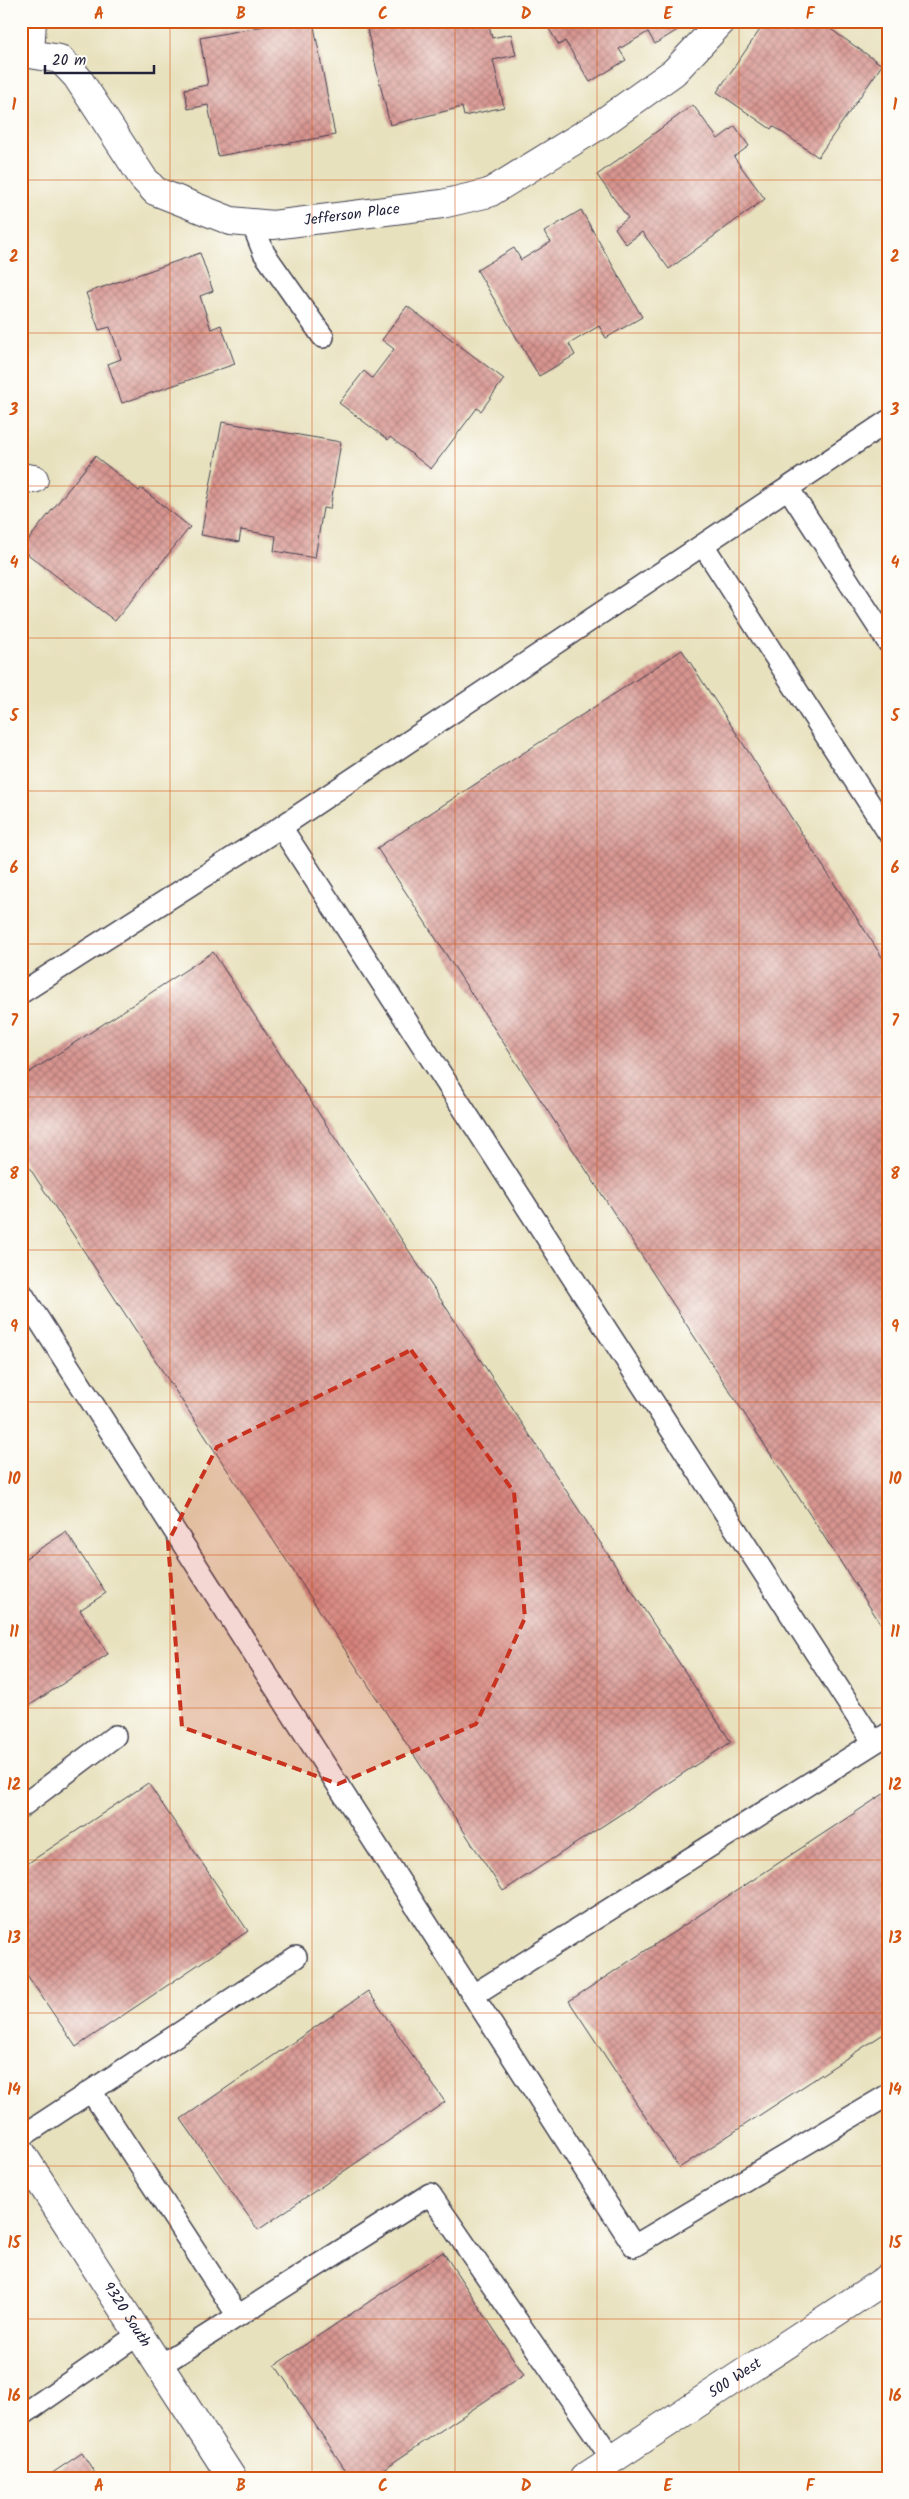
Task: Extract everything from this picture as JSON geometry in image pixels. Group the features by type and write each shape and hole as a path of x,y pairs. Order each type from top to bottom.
{"street":[{"name":"Jefferson Place","path":"32,21 26,54 60,59 77,77 143,178 155,191 231,221 273,226 442,204 489,193 601,124 674,72 722,21"},
{"name":"9320 South","path":"21,2152 232,2478"},
{"name":"500 West","path":"584,2478 888,2278"}],"lane":[{"path":"252,224 264,253 323,337"},
{"path":"21,993 281,827 888,421"},
{"path":"788,488 888,642"},
{"path":"703,545 888,832"},
{"path":"281,827 881,1738 475,1994"},
{"path":"21,1292 475,1994 634,2246 888,2095"},
{"path":"21,1807 115,1736"},
{"path":"21,2137 296,1957"},
{"path":"92,2091 238,2316"},
{"path":"160,2366 430,2194 612,2459"},
{"path":"21,2416 139,2334"}],"highlighted area":[{"path":"411,1350 514,1492 525,1618 476,1724 338,1784 182,1727 168,1542 217,1447"}],"building":[{"path":"291,21 313,21 335,135 218,156 208,105 188,109 185,89 208,85 200,38"},
{"path":"365,21 488,21 492,38 511,34 516,55 493,60 504,107 464,116 462,107 390,125"},
{"path":"544,21 692,21 655,44 648,32 619,49 626,60 590,82 565,41 559,45"},
{"path":"766,21 819,21 882,65 818,157 773,126 771,129 717,92"},
{"path":"693,105 718,139 735,126 749,146 734,157 765,199 669,269 642,232 626,244 615,228 628,218 597,175"},
{"path":"581,210 642,317 606,338 599,326 569,344 575,355 539,376 477,270 514,248 521,260 551,242 544,232"},
{"path":"200,253 213,291 200,296 211,329 221,325 235,364 122,403 108,364 121,359 110,327 99,330 86,293"},
{"path":"407,306 504,379 481,411 477,408 431,469 390,437 388,440 339,403 364,371 372,378 394,349 382,340"},
{"path":"222,422 341,442 330,509 323,508 315,558 274,551 276,536 241,530 239,542 201,535"},
{"path":"95,456 139,491 141,488 190,527 115,621 21,549"},
{"path":"682,650 888,966 888,1635 377,848"},
{"path":"213,952 731,1742 503,1891 21,1155 21,1078"},
{"path":"66,1532 106,1593 80,1610 108,1654 21,1711 21,1561"},
{"path":"148,1783 248,1931 76,2047 21,1966 21,1868"},
{"path":"888,1791 888,2031 679,2168 569,2001"},
{"path":"368,1991 445,2102 258,2230 181,2119"},
{"path":"443,2252 524,2375 370,2478 351,2478 275,2365"},
{"path":"82,2453 98,2478 45,2478"}]}
